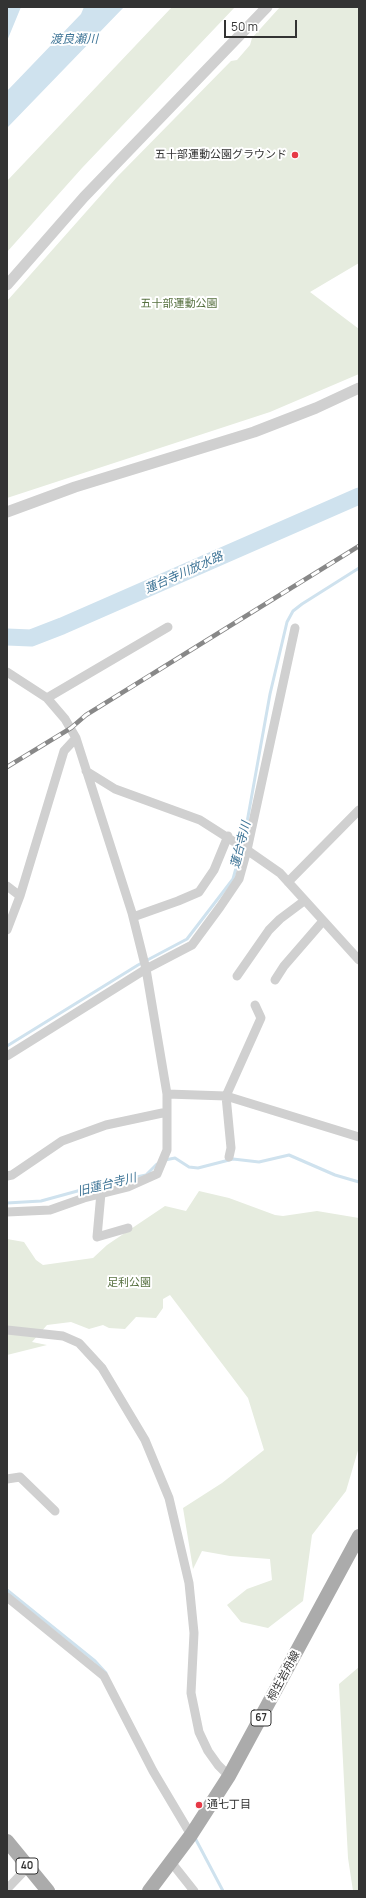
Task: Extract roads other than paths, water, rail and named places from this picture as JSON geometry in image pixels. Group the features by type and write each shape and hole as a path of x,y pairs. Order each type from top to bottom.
{"main road":[{"name":"桐生岩舟線","path":"149,1891 191,1835 229,1776 354,1553 359,1536"},
{"name":"40","path":"7,1841 48,1891"}],"street":[{"path":"7,285 84,197 266,7"},
{"path":"7,512 75,487 254,432 316,408 359,388"},
{"path":"47,698 168,627"},
{"path":"7,1056 146,969 192,945 239,879 247,850 295,628"},
{"path":"7,672 47,698 65,719 76,738 133,917 146,969 167,1094 168,1150 157,1174 128,1187 101,1193 50,1210 7,1212"},
{"path":"7,930 20,896 64,751 76,738"},
{"path":"86,771 115,789 200,820 228,836 280,873 359,960"},
{"path":"288,882 359,810"},
{"path":"133,917 178,901 198,892 214,870 228,836"},
{"path":"7,886 20,896"},
{"path":"237,976 269,930 280,919 304,901"},
{"path":"275,980 284,966 323,922"},
{"path":"229,1157 231,1148 226,1096 261,1018 255,1005"},
{"path":"167,1094 226,1096 359,1137"},
{"path":"7,1176 12,1175 62,1141 106,1125 167,1112"},
{"path":"101,1193 97,1237 128,1228"},
{"path":"7,1330 63,1336 79,1343 102,1368 145,1440 169,1498 189,1583 194,1633 191,1693 198,1732 208,1752 229,1776"},
{"path":"7,1479 20,1477 55,1511"},
{"path":"7,1597 104,1676 153,1771 191,1835"},
{"path":"171,1862 194,1891"},
{"path":"7,1889 28,1867"}],"water":[{"path":"7,7 21,7 7,41"},
{"name":"渡良瀬川","path":"84,7 124,7 7,128 7,91 81,14"}],"waterway":[{"name":"蓮台寺川放水路","path":"7,637 31,638 62,626 359,496"},
{"name":"蓮台寺川","path":"7,1046 138,965 187,939 233,879 244,839 270,694 287,622 293,611 302,604 359,568"},
{"name":"旧蓮台寺川","path":"165,1160 175,1158 189,1167 198,1168 233,1159 259,1162 289,1155 335,1175 359,1182"},
{"name":"旧蓮台寺川","path":"7,1203 41,1201 103,1184 146,1175 157,1164"},
{"path":"7,1590 95,1661 106,1673"},
{"path":"194,1836 223,1891"}],"railway":[{"path":"7,767 71,728 86,715 359,546"}],"place":[{"name":"五十部運動公園グラウンド","path":"295,155"},
{"name":"通七丁目","path":"199,1805"}],"park label":[{"name":"五十部運動公園","path":"179,304"},
{"name":"足利公園","path":"129,1283"}]}
